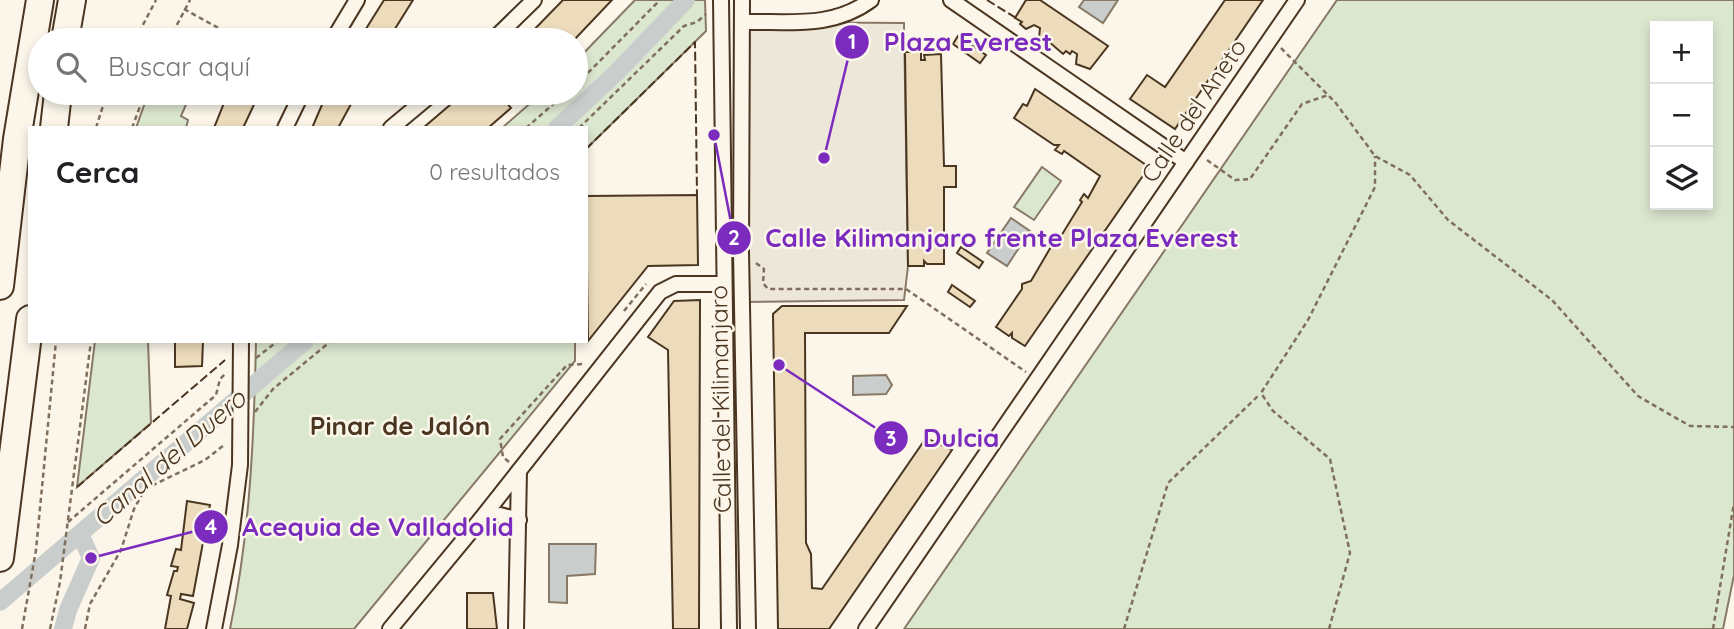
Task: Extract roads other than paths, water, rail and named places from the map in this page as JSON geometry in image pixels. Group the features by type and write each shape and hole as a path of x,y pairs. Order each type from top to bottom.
{"highway":[{"path":"34,28 40,0"},
{"path":"67,28 72,0"},
{"path":"0,286 8,148 28,56"},
{"path":"54,126 57,105"},
{"path":"0,558 28,335"}],"street":[{"path":"340,28 357,0"},
{"path":"505,28 534,0"},
{"name":"Calle del Kilimanjaro","path":"720,0 729,629"},
{"name":"Calle del Kilimanjaro","path":"742,0 741,252 748,629"},
{"path":"743,22 831,20 850,15 871,0"},
{"path":"951,0 1190,156"},
{"name":"Calle del Aneto","path":"866,629 1297,0"},
{"path":"286,126 296,105"},
{"path":"393,126 419,105"},
{"path":"390,629 481,519 660,292 676,284 724,284"},
{"path":"214,629 230,545 240,427 241,343"},
{"path":"516,629 519,471"},
{"path":"481,519 500,515 519,520"}],"waterway":[{"name":"Canal del Duero","path":"588,99 686,0"},
{"name":"Canal del Duero","path":"559,126 582,105"},
{"name":"Canal del Duero","path":"0,602 303,343"},
{"path":"63,629 68,610 91,558 80,534"}],"place":[{"name":"Calle Kilimanjaro frente Plaza Everest","path":"714,135"},
{"name":"Plaza Everest","path":"824,158"},
{"name":"Dulcia","path":"779,365"},
{"name":"Acequia de Valladolid","path":"91,558"}],"district":[{"name":"Pinar de Jalón","path":"400,426"}]}
